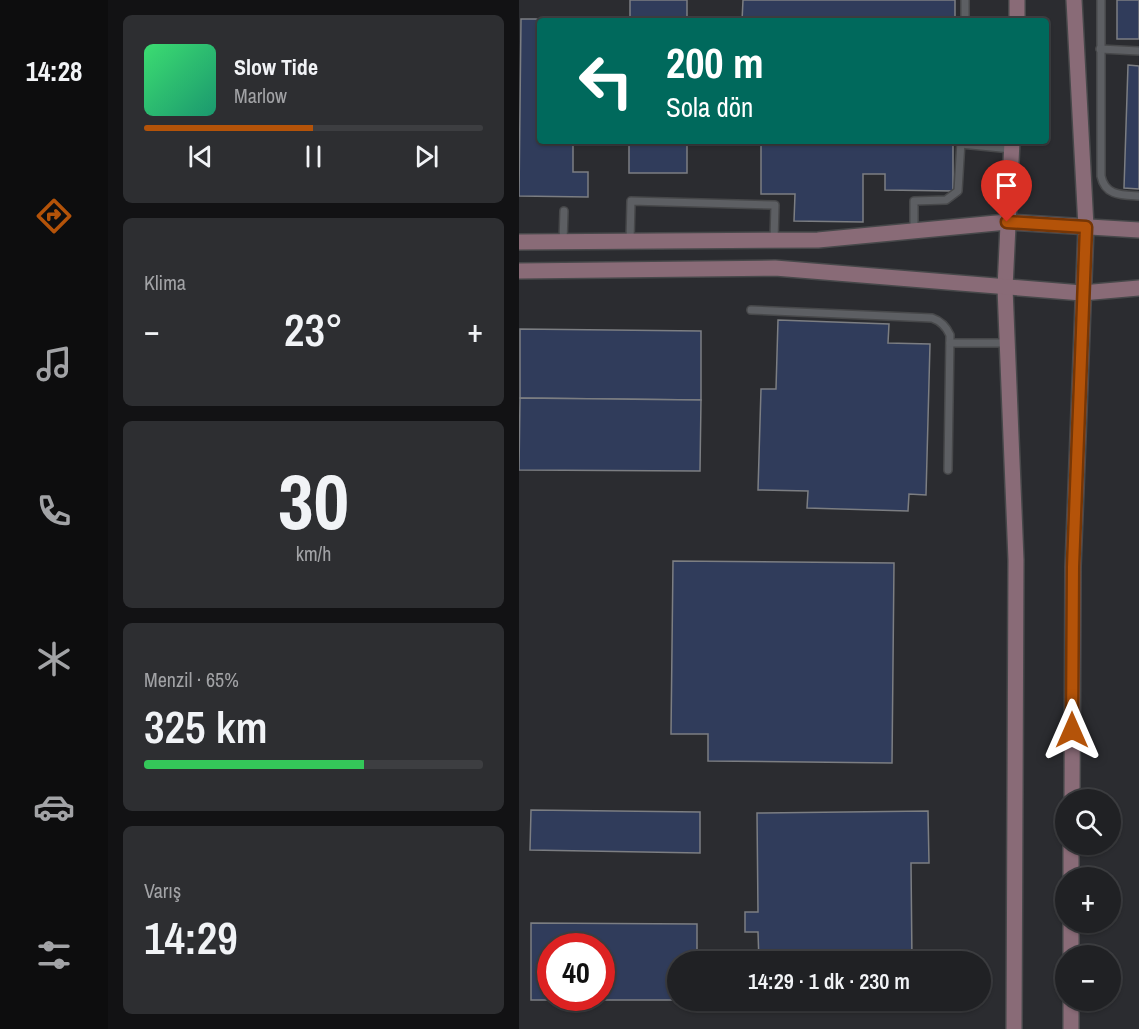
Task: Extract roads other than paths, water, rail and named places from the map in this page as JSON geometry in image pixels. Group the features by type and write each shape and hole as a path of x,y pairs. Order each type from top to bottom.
{"street":[{"path":"1017,0 1017,18"},
{"path":"1072,789 1073,567 1086,227 1074,0"},
{"path":"1012,145 1005,288 1016,560 1014,1029"},
{"path":"519,242 818,240 1007,222 1139,230"},
{"path":"519,271 775,268 1082,293 1139,288"},
{"path":"1071,1011 1071,1029"}],"lane":[{"path":"965,0 965,18"},
{"path":"1101,0 1103,182 1106,188 1116,194 1139,196"},
{"path":"1100,50 1139,51"},
{"path":"914,231 914,201 947,200 959,191 961,144"},
{"path":"986,144 1012,145"},
{"path":"630,241 631,201 775,205 774,240"},
{"path":"563,242 564,212"},
{"path":"751,310 932,318 945,325 950,335 948,470"},
{"path":"950,343 1007,344"}]}
